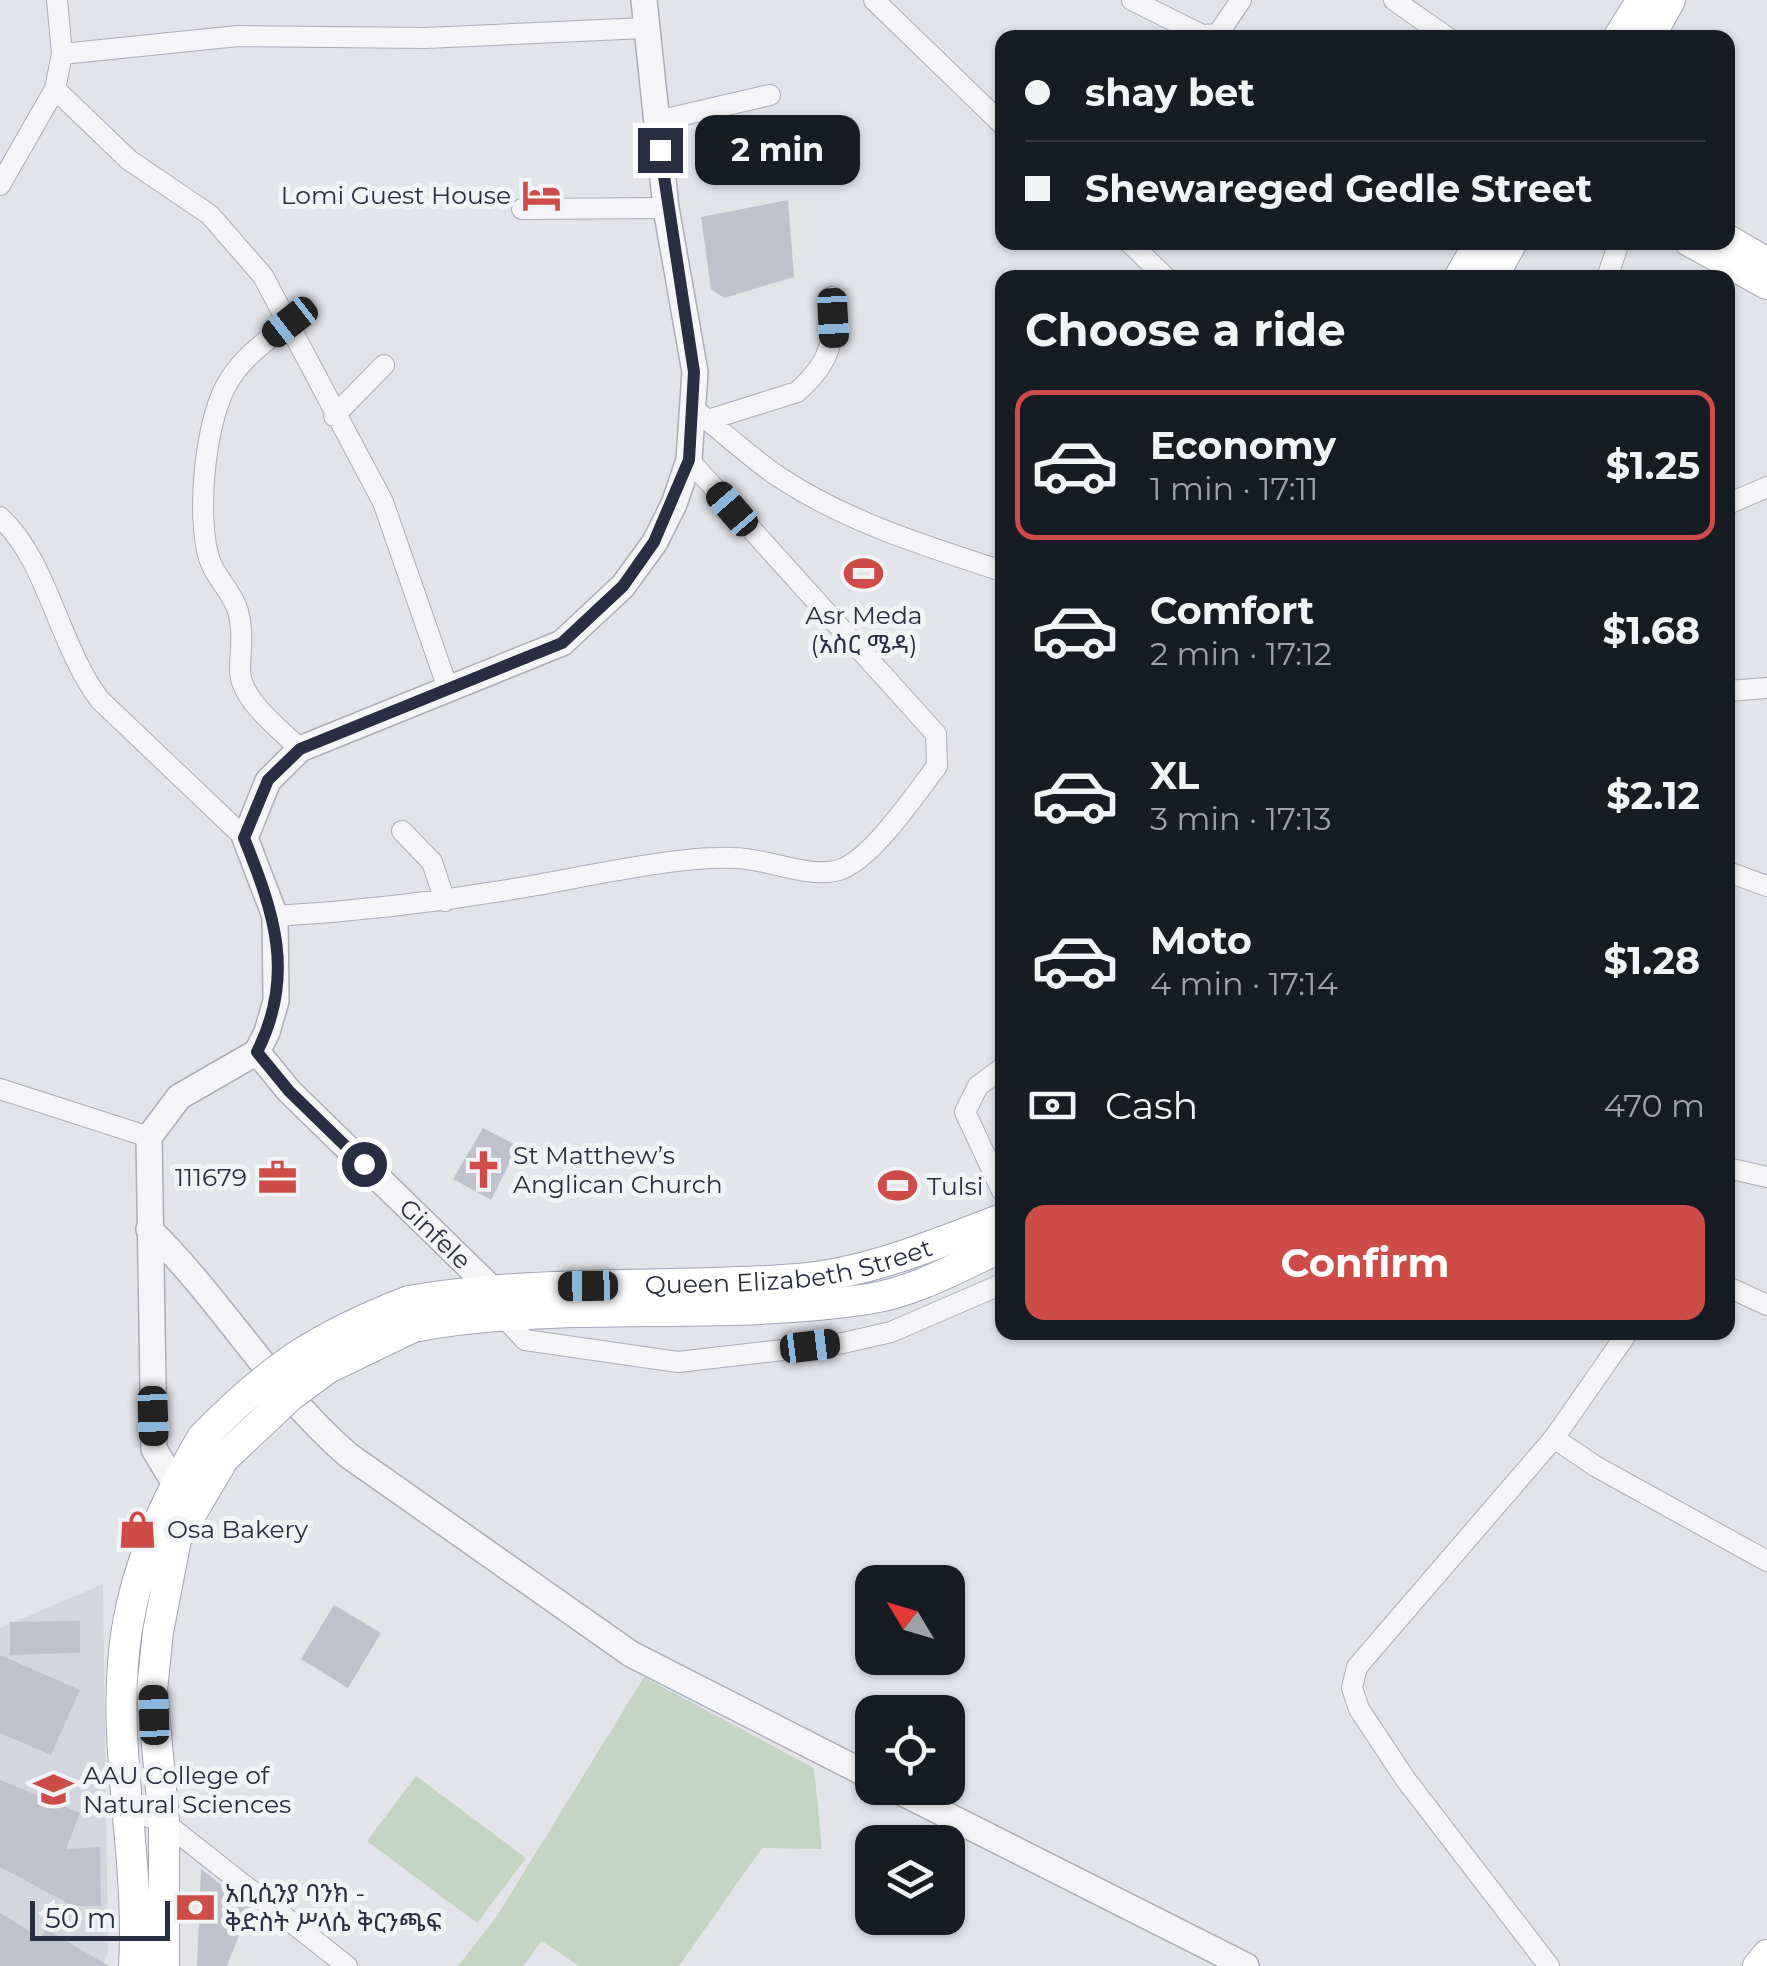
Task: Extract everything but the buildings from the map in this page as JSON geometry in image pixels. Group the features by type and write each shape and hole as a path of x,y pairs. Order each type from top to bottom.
{"main road":[{"path":"1623,30 1642,0"},
{"path":"1653,30 1670,0"},
{"path":"1703,250 1767,286"},
{"name":"Queen Elizabeth Street","path":"164,1966 164,1822 153,1707 158,1632 176,1539 213,1448 254,1385 302,1349 411,1314 496,1300 800,1278 877,1264 995,1222"},
{"name":"Queen Elizabeth Street","path":"496,1300 701,1311 872,1299 928,1281 995,1250"},
{"name":"Queen Elizabeth Street","path":"134,1966 123,1690 126,1632 140,1568 175,1484 213,1448"},
{"path":"1757,1966 1767,1954"}],"street":[{"path":"2,177 55,89 62,54 56,0"},
{"path":"244,838 268,780 300,749 447,686 524,662 562,643 623,586 654,542 689,460 701,414 666,208 644,0"},
{"path":"874,0 995,117"},
{"path":"1132,0 1192,30"},
{"path":"1224,30 1241,0"},
{"path":"1394,0 1437,30"},
{"path":"62,54 238,36 426,38 645,28"},
{"path":"55,89 129,160 210,215 263,276 290,322 334,416 384,502 447,686"},
{"path":"657,120 770,95"},
{"path":"522,209 666,208"},
{"path":"1137,250 1158,270"},
{"path":"701,414 796,392 806,384 832,352 832,297"},
{"path":"290,322 244,358 226,383 214,418 203,508 209,559 229,588 242,630 240,676 246,692 300,749"},
{"path":"334,416 384,365"},
{"path":"701,414 779,476 836,509 882,530 995,568"},
{"path":"275,916 444,901 733,858 840,870 898,817 937,766 936,734 689,460"},
{"path":"1735,501 1767,487"},
{"path":"0,517 19,538 82,677 100,700 244,838 275,916 276,1001 257,1052 179,1097 149,1137 154,1448 175,1484"},
{"path":"1735,690 1767,688"},
{"path":"402,830 432,862 444,901"},
{"path":"1735,874 1765,883"},
{"name":"Ginfele","path":"257,1052 289,1091 496,1300"},
{"path":"995,1073 978,1086 964,1112 995,1177"},
{"path":"0,1089 149,1137"},
{"path":"1735,1170 1767,1178"},
{"path":"149,1229 188,1267 315,1426 348,1455 631,1654 855,1768"},
{"path":"496,1300 525,1340 678,1362 843,1342 891,1332 995,1287"},
{"path":"1735,1290 1767,1305"},
{"path":"1549,1966 1406,1780 1359,1709 1352,1688 1357,1667 1554,1438 1622,1340"},
{"path":"1554,1438 1595,1466 1767,1562"},
{"path":"926,1805 1246,1966"},
{"path":"129,1811 164,1822 347,1966"}],"shaded area":[{"name":"AAU College of Natural Sciences","path":"103,1584 108,1950 103,1966 0,1966 0,1628"}],"green space":[{"path":"644,1677 814,1768 822,1849 762,1848 679,1966 579,1966 542,1941 523,1966 458,1966 497,1916"},
{"path":"416,1776 526,1858 477,1923 367,1841"}],"place":[{"name":"Lomi Guest House","path":"541,195"},
{"name":"Asr Meda (አስር ሜዳ)","path":"864,574"},
{"name":"St Matthew’s Anglican Church","path":"483,1169"},
{"name":"111679","path":"277,1177"},
{"name":"Tulsi","path":"897,1186"},
{"name":"Osa Bakery","path":"137,1529"},
{"name":"AAU College of Natural Sciences","path":"53,1789"},
{"name":"አቢሲንያ ባንክ - ቅድስት ሥላሴ ቅርንጫፍ","path":"195,1907"}],"route":[{"path":"364,1164 289,1091 257,1052 268,1032 276,1001 277,941 275,916 244,838 268,780 300,749 447,686 524,662 562,643 623,586 654,542 674,504 689,460 694,409 694,372 660,150"}]}
